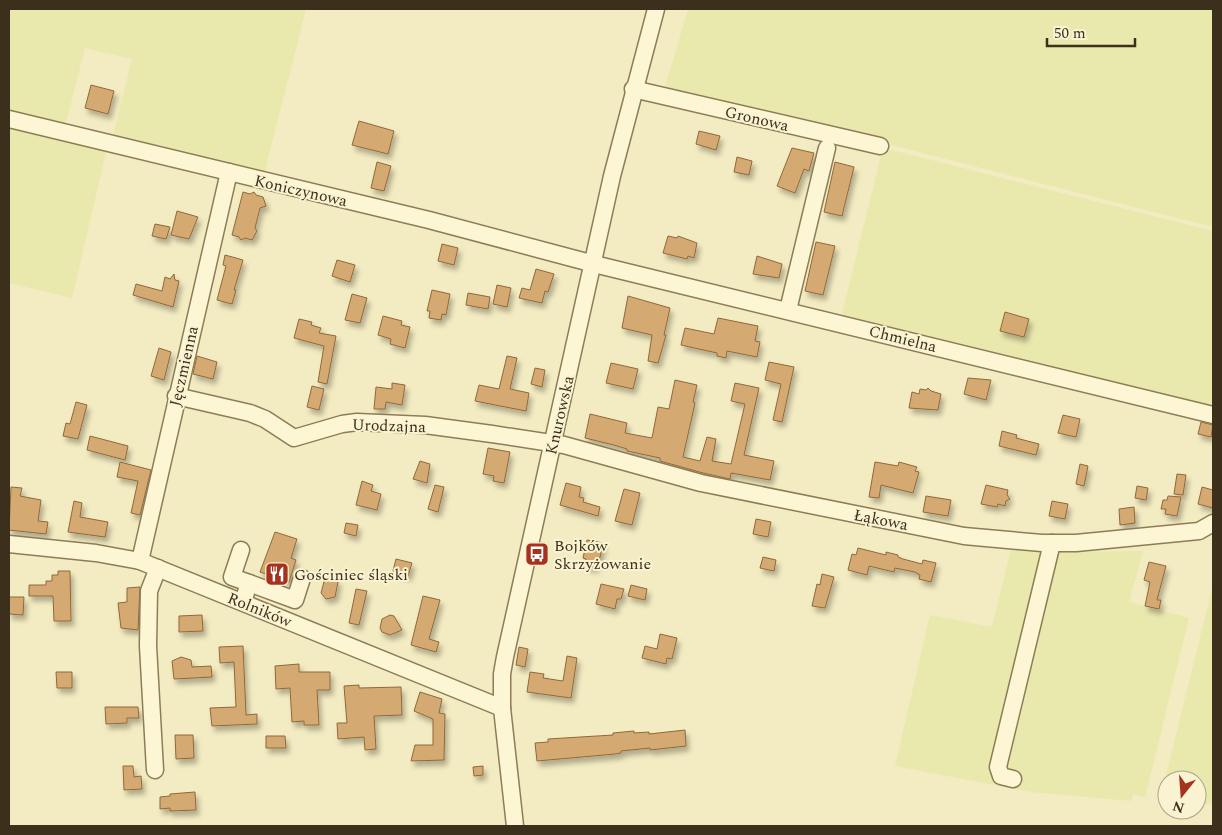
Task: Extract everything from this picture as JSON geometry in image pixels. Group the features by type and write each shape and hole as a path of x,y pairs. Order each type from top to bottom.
{"street":[{"name":"Knurowska","path":"515,826 502,708 502,674 633,89 656,9"},
{"name":"Gronowa","path":"633,89 880,146"},
{"name":"Koniczynowa","path":"9,119 429,220 593,263"},
{"path":"788,310 827,148"},
{"name":"Jęczmienna","path":"140,561 176,396 229,172"},
{"name":"Chmielna","path":"593,263 1213,415"},
{"name":"Urodzajna","path":"176,396 250,413 277,426 294,438 342,424 371,422 425,425 553,443"},
{"name":"Łąkowa","path":"553,443 702,483 964,536 1052,543 1121,540 1199,531 1213,524"},
{"path":"1012,779 1001,776 998,767 1052,543"},
{"name":"Rolników","path":"9,544 96,553 140,561 502,708"},
{"path":"241,550 232,577 295,600 302,578"},
{"path":"155,770 148,646 149,591 158,568"},
{"path":"243,602 249,583"}],"shaded area":[{"path":"9,9 306,9 264,174 112,140 132,59 85,48 62,138 107,148 72,298 9,283"},
{"path":"688,9 1213,9 1213,227 832,130 664,91"},
{"path":"883,148 1213,231 1213,395 1210,408 841,317"},
{"path":"1011,549 1086,552 1143,551 1129,602 1189,618 1145,797 1133,794 1132,801 1031,792 895,766 930,615 992,627"},
{"path":"1213,585 1213,805 1207,804 1207,770 1167,770"}],"building":[{"path":"91,85 114,91 108,114 85,108"},
{"path":"359,121 394,131 388,154 352,145"},
{"path":"699,131 720,136 716,150 696,144"},
{"path":"792,148 814,153 809,171 804,169 795,193 777,186"},
{"path":"737,157 752,161 749,175 734,172"},
{"path":"377,162 391,166 384,191 371,188"},
{"path":"835,162 854,167 842,216 824,212"},
{"path":"243,192 250,194 254,192 256,195 263,197 266,206 260,208 255,228 257,231 252,240 245,238 241,240 239,237 232,235"},
{"path":"177,211 198,217 189,239 171,235"},
{"path":"155,224 170,227 166,239 152,236"},
{"path":"668,236 677,238 678,236 697,243 694,258 688,256 687,259 663,253"},
{"path":"816,242 835,246 823,295 805,291"},
{"path":"442,244 458,248 454,265 438,261"},
{"path":"225,255 243,260 232,304 217,300 226,266 223,265"},
{"path":"757,256 782,264 779,278 753,274"},
{"path":"337,260 355,265 350,282 332,276"},
{"path":"536,269 554,274 548,292 545,291 542,303 519,298 522,288 530,290"},
{"path":"174,274 175,280 179,281 173,307 133,295 136,284 162,291 165,277 170,279"},
{"path":"497,285 511,288 507,307 493,304"},
{"path":"432,290 450,294 446,315 442,314 441,320 429,318 430,311 427,311"},
{"path":"468,293 490,297 488,309 466,305"},
{"path":"352,294 367,298 360,323 345,320"},
{"path":"628,296 670,308 664,335 666,335 658,363 648,361 652,335 622,328"},
{"path":"1005,312 1029,319 1024,337 1000,331"},
{"path":"383,316 402,321 401,325 410,327 405,348 390,344 391,339 378,335"},
{"path":"718,318 758,326 755,341 760,342 757,357 727,351 726,358 717,356 717,353 681,345 685,328 714,334"},
{"path":"299,319 312,322 311,325 321,328 319,333 336,336 327,384 318,382 324,346 294,338"},
{"path":"159,348 171,352 164,380 151,376"},
{"path":"197,356 217,362 213,379 193,374"},
{"path":"507,356 517,358 510,389 529,393 526,411 475,401 479,385 499,389"},
{"path":"769,362 794,367 782,422 773,420 781,384 765,380"},
{"path":"611,363 638,369 633,389 606,383"},
{"path":"535,368 545,370 542,387 531,384"},
{"path":"968,378 991,380 986,400 964,394"},
{"path":"675,380 697,385 683,457 700,461 707,437 716,439 712,461 731,464 745,404 731,401 735,383 759,388 744,455 774,461 770,480 731,473 730,479 703,473 660,461 660,458 627,451 627,449 585,438 590,414 627,423 625,433 652,438 658,407 669,409"},
{"path":"392,383 405,385 402,405 386,402 385,409 374,409 376,387 392,389"},
{"path":"312,386 324,389 319,410 307,407"},
{"path":"928,388 941,394 938,410 909,408 912,392 919,394 920,389 926,390"},
{"path":"76,402 87,405 78,439 63,436 66,423 70,424"},
{"path":"1063,415 1080,419 1076,437 1058,433"},
{"path":"1201,422 1213,425 1211,437 1198,434"},
{"path":"1002,431 1017,435 1016,438 1039,444 1036,455 999,446"},
{"path":"90,436 128,446 125,460 87,450"},
{"path":"488,448 510,452 504,483 493,481 494,476 483,474"},
{"path":"420,461 430,464 427,483 413,479"},
{"path":"120,462 151,470 140,515 131,513 138,481 117,477"},
{"path":"875,462 898,466 899,462 917,467 915,471 919,472 913,493 881,485 879,498 869,497"},
{"path":"1080,464 1088,466 1084,486 1076,484"},
{"path":"1177,474 1186,475 1183,495 1174,494"},
{"path":"362,481 373,485 371,491 381,494 377,510 356,505"},
{"path":"566,483 581,487 579,497 584,498 583,502 600,507 598,516 560,505"},
{"path":"435,485 444,487 438,512 428,509"},
{"path":"986,485 1008,490 1007,495 1010,499 1006,501 1005,506 998,504 997,507 981,504"},
{"path":"1137,486 1148,488 1146,500 1135,498"},
{"path":"11,487 22,488 20,496 41,500 38,521 48,522 46,534 9,530"},
{"path":"1202,487 1213,490 1213,508 1198,504"},
{"path":"624,489 640,493 632,525 615,521"},
{"path":"926,496 951,500 948,516 923,512"},
{"path":"1168,496 1181,497 1177,516 1165,514 1166,509 1161,509 1163,500 1167,500"},
{"path":"74,501 82,503 80,517 108,522 105,537 68,532"},
{"path":"1052,501 1068,504 1065,519 1049,516"},
{"path":"1134,507 1135,523 1120,525 1119,509"},
{"path":"756,519 771,522 768,537 753,534"},
{"path":"346,523 358,525 356,536 344,533"},
{"path":"275,532 297,539 291,558 296,560 289,582 260,572"},
{"path":"587,540 603,543 599,562 596,561 595,568 584,565 586,559 583,558"},
{"path":"858,548 886,555 886,552 898,555 898,557 903,559 922,564 923,560 936,563 931,582 919,579 920,575 915,572 895,568 894,572 869,566 867,575 848,570 852,554 856,555"},
{"path":"763,557 776,560 774,571 760,568"},
{"path":"396,559 412,563 408,576 393,571"},
{"path":"1149,562 1166,566 1157,600 1161,600 1159,609 1145,606 1150,582 1144,580"},
{"path":"58,571 70,571 71,621 54,621 53,596 29,596 29,585 46,585 46,581 52,581 52,575 58,575"},
{"path":"822,574 834,577 825,608 812,606 817,584 820,585"},
{"path":"332,576 338,582 335,597 326,599 321,593 325,578"},
{"path":"601,584 624,589 621,599 617,599 615,609 596,604"},
{"path":"631,585 647,589 645,600 628,596"},
{"path":"140,587 138,630 121,628 118,603 127,602 127,588"},
{"path":"356,589 367,591 359,625 349,623"},
{"path":"423,596 440,600 429,639 439,642 436,652 411,645"},
{"path":"9,597 24,597 23,615 9,614"},
{"path":"202,615 203,631 179,632 179,616"},
{"path":"390,615 394,616 402,630 390,635 382,632 380,628 382,619"},
{"path":"660,634 677,638 672,659 667,658 666,664 642,658 645,646 657,649"},
{"path":"243,646 246,715 257,714 257,724 212,726 210,708 236,707 234,662 220,663 219,647"},
{"path":"519,647 528,649 525,667 516,665"},
{"path":"567,656 577,658 571,698 527,692 530,672 544,674 543,678 563,681"},
{"path":"181,657 191,660 192,667 211,666 212,677 174,679 172,661"},
{"path":"299,664 299,672 330,672 330,690 317,690 319,725 304,725 304,721 292,722 290,688 276,689 275,666"},
{"path":"56,672 72,672 72,688 57,688"},
{"path":"359,685 359,688 401,687 402,715 374,716 376,749 365,750 364,737 338,739 337,723 347,723 344,686"},
{"path":"420,692 442,699 439,713 445,714 444,760 411,761 415,745 433,745 433,719 414,711"},
{"path":"105,707 138,707 139,718 127,718 127,723 106,724"},
{"path":"685,730 686,746 650,750 650,748 621,751 621,753 615,754 537,761 535,743 548,742 548,739 613,735 613,733 634,731 634,733 649,732 649,734"},
{"path":"175,735 193,735 194,758 176,759"},
{"path":"266,736 285,736 286,748 266,748"},
{"path":"123,766 133,766 134,777 141,776 142,789 124,790"},
{"path":"483,766 483,775 474,776 473,767"},
{"path":"195,792 196,810 170,811 170,808 160,809 160,797 170,796 170,794"}],"place":[{"name":"Bojków Skrzyżowanie","path":"537,554"},
{"name":"Gościniec śląski","path":"277,574"}]}
